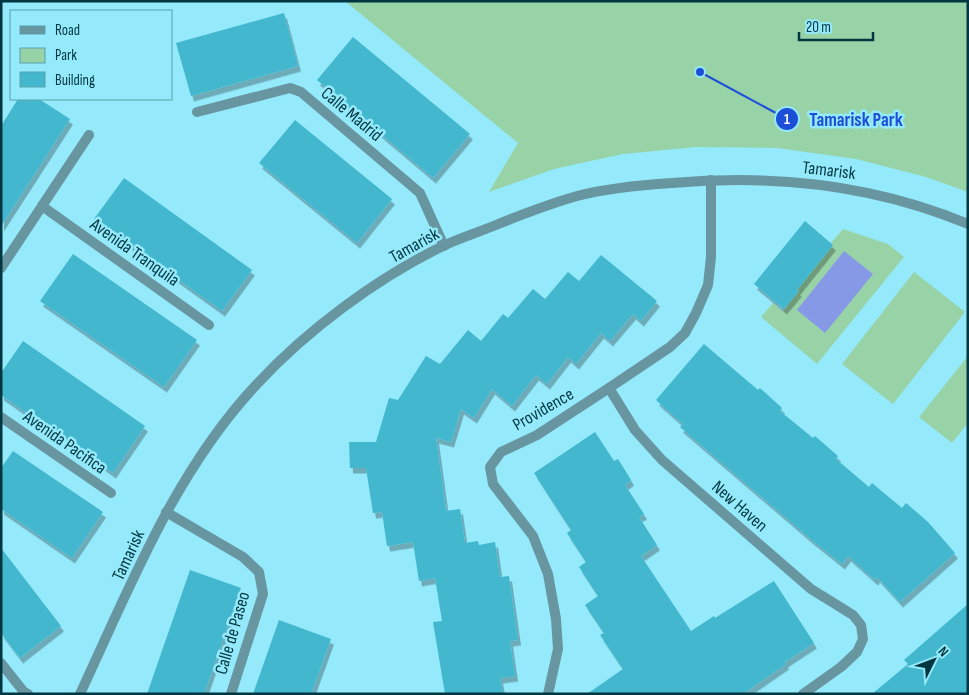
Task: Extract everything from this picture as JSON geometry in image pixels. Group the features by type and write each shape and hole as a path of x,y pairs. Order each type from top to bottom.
{"street":[{"name":"Calle Madrid","path":"197,112 290,88 301,92 420,193 444,246"},
{"path":"1,268 89,135"},
{"name":"Tamarisk","path":"80,694 166,512 213,438 256,385 302,339 355,300 402,269 444,246 540,207 578,196 624,187 711,180 755,180 844,187 927,208 968,224"},
{"name":"Providence","path":"548,694 558,649 556,619 548,574 533,536 493,484 490,467 500,452 537,434 609,388 670,347 685,333 708,285 711,257 711,180"},
{"name":"Avenida Tranquila","path":"42,206 209,325"},
{"name":"New Haven","path":"609,388 635,430 662,460 811,589 853,615 861,625 863,639 857,652 842,667 803,694"},
{"name":"Avenida Pacifica","path":"1,418 111,493"},
{"name":"Calle de Paseo","path":"166,512 243,557 259,572 263,594 231,694"},
{"path":"1,663 24,692 28,694"}],"green space":[{"path":"345,1 968,1 968,192 926,177 856,159 777,148 697,147 623,154 554,169 489,192 518,143"},
{"path":"843,229 888,244 904,257 817,364 761,317 773,303 783,311"},
{"path":"914,272 965,312 893,404 842,364"},
{"path":"968,356 968,423 952,443 919,417"}],"water":[{"path":"844,251 873,274 825,333 797,310"}],"building":[{"path":"284,13 298,66 191,96 176,43"},
{"path":"353,37 470,134 433,178 317,80"},
{"path":"17,100 41,100 70,119 1,226 1,126"},
{"path":"295,120 392,199 357,243 259,163"},
{"path":"124,178 252,270 222,311 94,219"},
{"path":"805,221 833,245 784,309 754,284"},
{"path":"73,254 197,340 164,387 40,301"},
{"path":"601,255 657,301 641,321 633,314 610,341 601,333 576,364 568,357 547,384 536,375 512,406 492,389 474,418 461,409 451,442 436,438 446,511 460,509 465,543 478,541 479,545 495,542 500,577 509,576 518,640 510,641 515,676 500,678 503,694 445,694 433,622 442,621 435,578 419,581 413,542 387,546 382,512 373,513 366,468 350,468 349,442 376,442 389,398 398,400 426,356 440,364 468,330 481,341 503,314 508,318 533,289 545,299 568,272 579,281"},
{"path":"23,341 145,426 113,473 1,395 1,373"},
{"path":"704,344 758,390 760,388 782,408 780,411 813,438 815,436 838,456 836,459 869,487 872,483 902,508 906,503 928,522 955,553 900,602 877,577 875,580 848,556 842,564 812,540 680,427 683,424 656,400"},
{"path":"595,432 614,461 618,459 631,480 625,485 644,514 639,517 657,545 641,556 691,631 774,581 814,643 743,694 587,694 623,669 600,635 604,633 585,605 598,596 579,567 586,562 567,533 571,530 534,473"},
{"path":"13,451 103,512 72,558 1,509 1,468"},
{"path":"1,548 61,626 20,658 1,633"},
{"path":"190,570 241,588 204,694 147,694"},
{"path":"968,604 968,694 872,694 908,664 904,660"},
{"path":"279,620 331,639 311,694 253,694"}],"place":[{"name":"Tamarisk Park","path":"700,72"}]}
